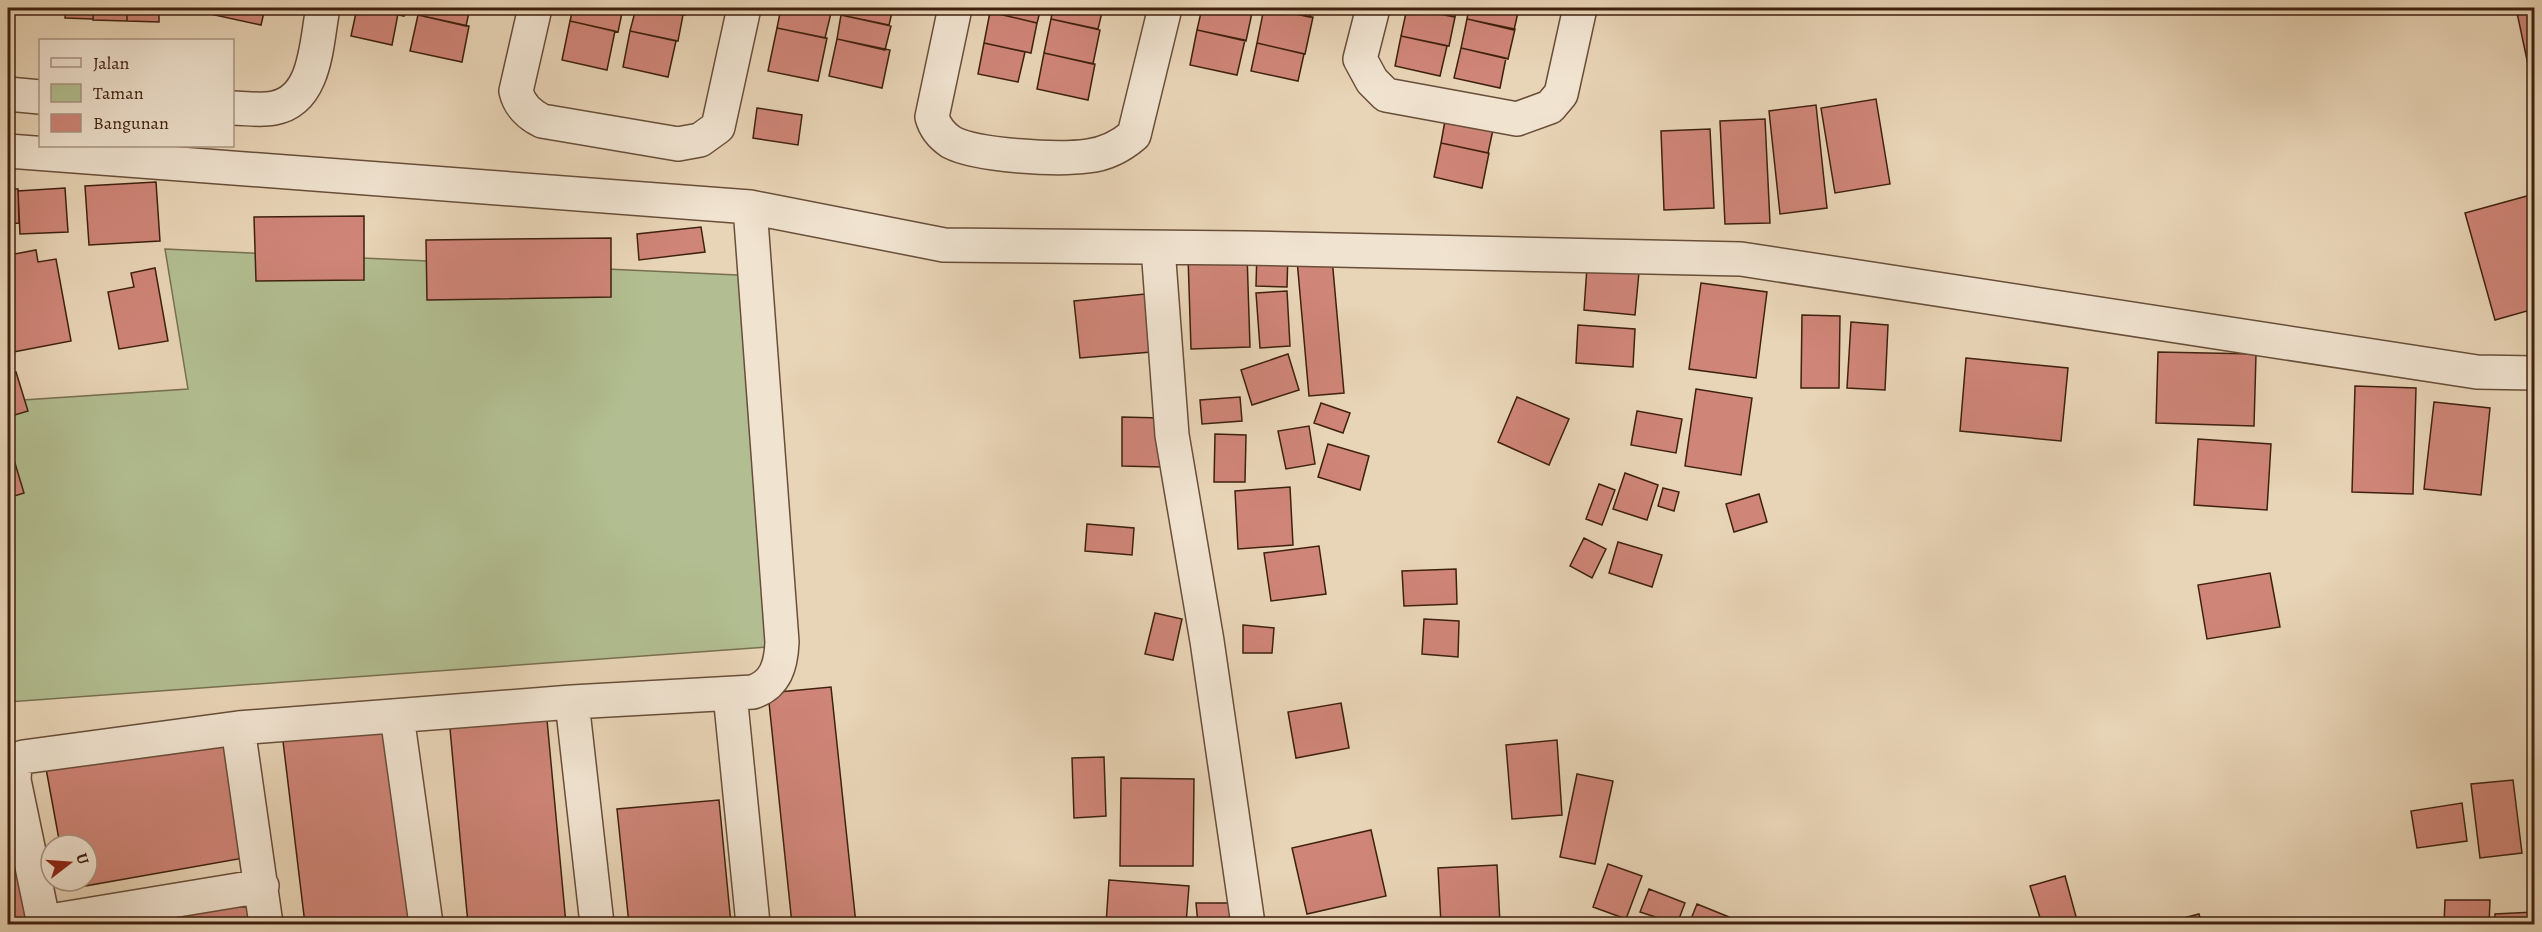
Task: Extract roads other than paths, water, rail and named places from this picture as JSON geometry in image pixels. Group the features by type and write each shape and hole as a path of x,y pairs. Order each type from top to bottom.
{"street":[{"path":"234,108 271,109 290,103 299,96 308,83 324,8"},
{"path":"535,8 516,91 517,98 532,116 542,121 678,144 700,141 718,127 744,8"},
{"path":"955,8 932,117 934,124 945,137 961,146 1011,154 1055,157 1089,156 1110,151 1134,135 1165,8"},
{"path":"1373,8 1360,59 1372,81 1386,95 1517,119 1550,107 1561,94 1580,8"},
{"path":"8,94 39,97"},
{"path":"8,151 750,207 944,245 1741,259 2477,372 2535,373"},
{"path":"261,886 44,923 14,780 15,763 23,757 39,754 238,728 572,702 753,692 767,685 777,673 782,655 750,207"},
{"path":"1158,248 1172,435 1207,641 1248,924"},
{"path":"729,694 753,924"},
{"path":"572,702 597,924"},
{"path":"397,716 426,924"},
{"path":"238,728 266,924"}]}
